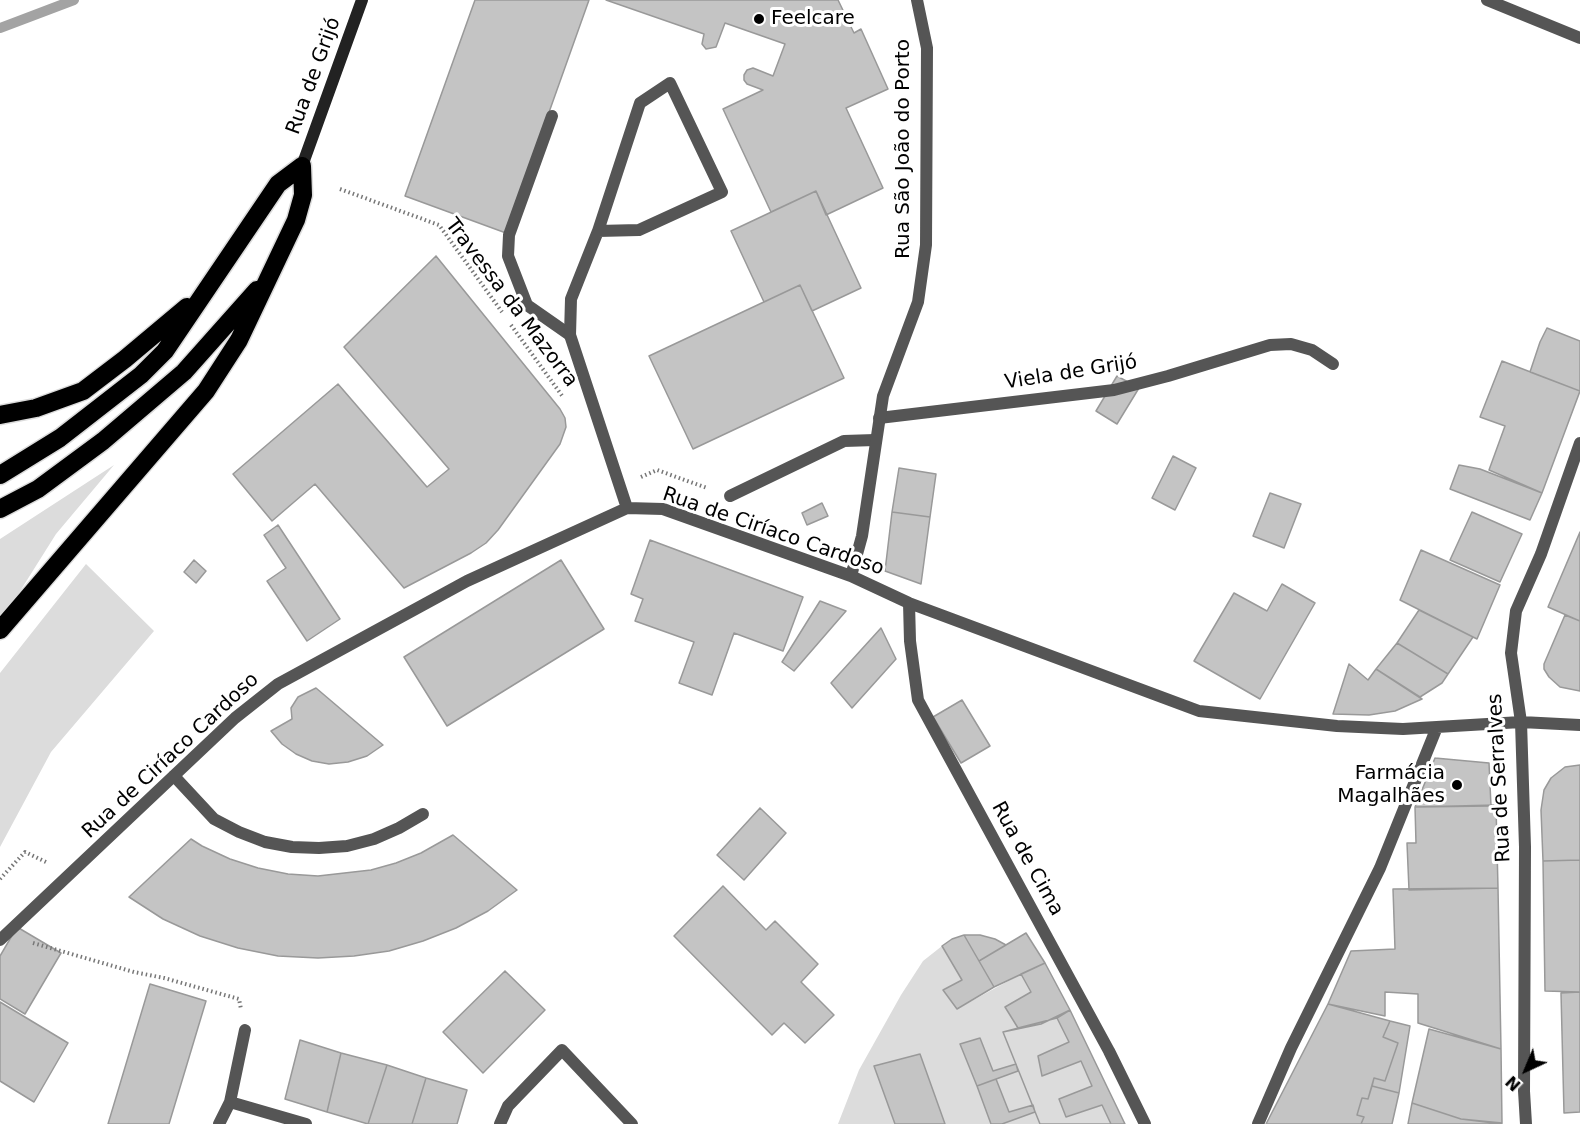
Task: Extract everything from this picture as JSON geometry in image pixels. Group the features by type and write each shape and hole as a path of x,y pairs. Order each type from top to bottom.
{"highway":[{"path":"0,630 206,391 239,340 296,220 303,195 302,166"},
{"path":"0,475 60,438 141,375 165,351 278,184 302,166"},
{"path":"0,509 38,489 75,462 184,372 267,279"},
{"path":"0,415 36,408 83,391 202,294"}],"main road":[{"name":"Rua de Grijó","path":"302,166 362,0"}],"street":[{"name":"Rua São João do Porto","path":"851,576 862,536 883,396 918,302 926,244 927,48 917,0"},
{"path":"1487,0 1580,38"},
{"path":"598,231 639,230 722,192 670,83 640,103 598,231 571,298 570,335 627,508"},
{"path":"552,116 509,235 508,256 527,305 570,335"},
{"name":"Viela de Grijó","path":"879,418 1114,390 1270,345 1291,344 1312,350 1333,364"},
{"path":"730,496 844,441 875,440"},
{"name":"Rua de Serralves","path":"1526,1124 1524,1091 1525,847 1521,722 1510,653 1516,611 1540,554 1580,443"},
{"name":"Rua de Ciríaco Cardoso","path":"0,940 235,718 278,684 467,581 627,508 663,509 851,576 909,603 1200,711 1337,726 1403,729 1521,722 1580,725"},
{"name":"Rua de Cima","path":"909,603 910,641 918,700 1109,1051 1144,1124"},
{"path":"1258,1124 1291,1048 1380,868 1437,728"},
{"path":"174,776 214,819 265,842 292,847 347,846 374,839 423,814"},
{"path":"219,1124 230,1101 245,1030"},
{"path":"500,1124 508,1106 562,1050 632,1124"},
{"path":"230,1101 306,1124"}],"path":[{"name":"Travessa da Mazorra","path":"340,189 439,225 564,398"},
{"path":"640,478 657,470 695,483"},
{"path":"0,879 25,852 52,865 66,879"},
{"path":"32,942 134,972 239,999 245,1030"}],"shaded area":[{"path":"114,465 56,534 0,623 0,539"},
{"path":"86,564 154,631 51,752 0,847 0,673"},
{"path":"942,946 962,980 944,990 957,1009 1021,974 1031,992 1005,1007 1018,1028 1057,1018 1070,1010 1125,1124 838,1124 859,1070 901,995 923,961"}],"building":[{"path":"475,0 589,0 506,233 405,196"},
{"path":"606,0 838,0 854,33 861,29 888,89 846,108 883,188 826,215 816,191 771,212 723,109 763,90 747,84 744,75 747,70 753,68 773,76 785,44 725,23 716,47 706,49 702,44 704,34"},
{"path":"816,191 861,288 812,311 800,285 764,302 731,231"},
{"path":"436,256 560,409 565,418 566,427 560,444 498,530 486,543 404,588 315,484 272,521 233,474 338,384 427,487 449,469 344,347"},
{"path":"800,285 844,378 693,449 649,356"},
{"path":"1547,328 1580,341 1580,391 1530,372"},
{"path":"1502,361 1580,391 1542,493 1489,470 1505,426 1480,417"},
{"path":"1117,376 1139,388 1117,424 1096,411"},
{"path":"1173,456 1196,468 1175,510 1152,498"},
{"path":"1459,465 1480,469 1542,493 1530,520 1450,489"},
{"path":"899,468 936,474 930,517 892,512"},
{"path":"1270,493 1301,504 1284,548 1253,536"},
{"path":"822,503 828,516 807,525 802,513"},
{"path":"892,512 930,517 921,584 885,571"},
{"path":"1472,512 1522,534 1500,582 1450,560"},
{"path":"278,525 340,619 307,641 267,581 286,568 264,535"},
{"path":"1580,532 1580,621 1548,607"},
{"path":"650,540 803,597 783,651 734,633 712,695 679,683 694,642 635,621 643,599 631,594"},
{"path":"1421,550 1500,585 1477,639 1400,600"},
{"path":"194,560 206,571 196,583 184,572"},
{"path":"561,560 604,629 447,726 404,657"},
{"path":"1282,584 1315,603 1260,699 1194,661 1234,593 1267,611"},
{"path":"820,601 846,611 794,671 782,662"},
{"path":"1419,610 1473,637 1448,674 1397,643"},
{"path":"1565,615 1580,621 1580,691 1560,687 1544,669 1544,664"},
{"path":"881,628 896,659 852,708 831,683"},
{"path":"1397,643 1448,674 1442,683 1420,697 1376,669"},
{"path":"1349,664 1368,680 1376,669 1422,699 1395,711 1369,715 1333,714"},
{"path":"316,688 383,745 367,756 348,762 329,764 312,761 282,744 271,731 292,719 291,708 298,697"},
{"path":"962,700 990,746 961,763 933,717"},
{"name":"Farmácia Magalhães","path":"1435,758 1489,763 1491,806 1415,807"},
{"path":"1580,765 1580,860 1543,861 1541,810 1544,790 1551,778 1565,767"},
{"path":"1496,805 1498,888 1409,890 1407,843 1416,843 1415,807"},
{"path":"760,808 786,833 744,880 717,855"},
{"path":"453,835 517,890 488,911 456,928 389,951 318,958 278,956 238,948 200,936 163,919 129,897 191,839 230,859 258,868 288,874 318,876 371,870 396,863 421,853"},
{"path":"1580,860 1580,992 1545,991 1543,861"},
{"path":"723,886 766,930 775,921 818,964 801,982 834,1015 805,1043 784,1023 772,1035 674,936"},
{"path":"1498,888 1501,1049 1418,1023 1418,994 1385,992 1385,1016 1328,1004 1351,951 1395,949 1393,889"},
{"path":"17,927 61,953 25,1014 0,999 0,956"},
{"path":"1026,933 1045,963 994,987 979,961"},
{"path":"964,935 994,987 957,1009 943,990 962,980 942,946"},
{"path":"964,935 980,935 1006,945 979,961"},
{"path":"1045,963 1070,1010 1057,1018 1018,1028 1005,1007 1031,992 1021,974"},
{"path":"505,971 545,1010 483,1073 443,1032"},
{"path":"150,984 206,1001 169,1124 108,1124"},
{"path":"1580,992 1580,1112 1564,1113 1561,993"},
{"path":"0,1002 68,1043 34,1102 0,1081"},
{"path":"1328,1004 1390,1021 1383,1037 1398,1043 1385,1081 1374,1078 1368,1099 1362,1098 1357,1115 1364,1117 1361,1124 1266,1124"},
{"path":"1070,1010 1125,1124 1040,1124 1003,1032 1041,1024"},
{"path":"1057,1018 1069,1042 1038,1056 1042,1076 1081,1061 1092,1086 1059,1099 1066,1117 1102,1105 1111,1124 1040,1124 1003,1032"},
{"path":"1390,1021 1410,1026 1399,1093 1372,1086 1374,1078 1385,1081 1398,1043 1383,1037"},
{"path":"1429,1029 1501,1049 1502,1123 1461,1119 1412,1103"},
{"path":"980,1038 993,1071 1016,1064 1018,1071 977,1086 960,1044"},
{"path":"300,1040 341,1053 327,1112 285,1099"},
{"path":"341,1053 387,1065 368,1124 327,1112"},
{"path":"920,1054 945,1124 895,1124 874,1066"},
{"path":"387,1065 426,1078 412,1124 368,1124"},
{"path":"426,1078 467,1090 457,1124 412,1124"},
{"path":"996,1079 1009,1112 1033,1105 1035,1112 1002,1124 991,1124 977,1086"},
{"path":"1372,1086 1399,1093 1392,1124 1361,1124 1364,1117 1357,1115 1362,1098 1368,1099"},
{"path":"1412,1103 1461,1119 1502,1124 1408,1124"}],"waterway":[{"path":"0,28 74,0"}],"place":[{"name":"Feelcare","path":"759,19"},
{"name":"Farmácia Magalhães","path":"1457,785"}]}
